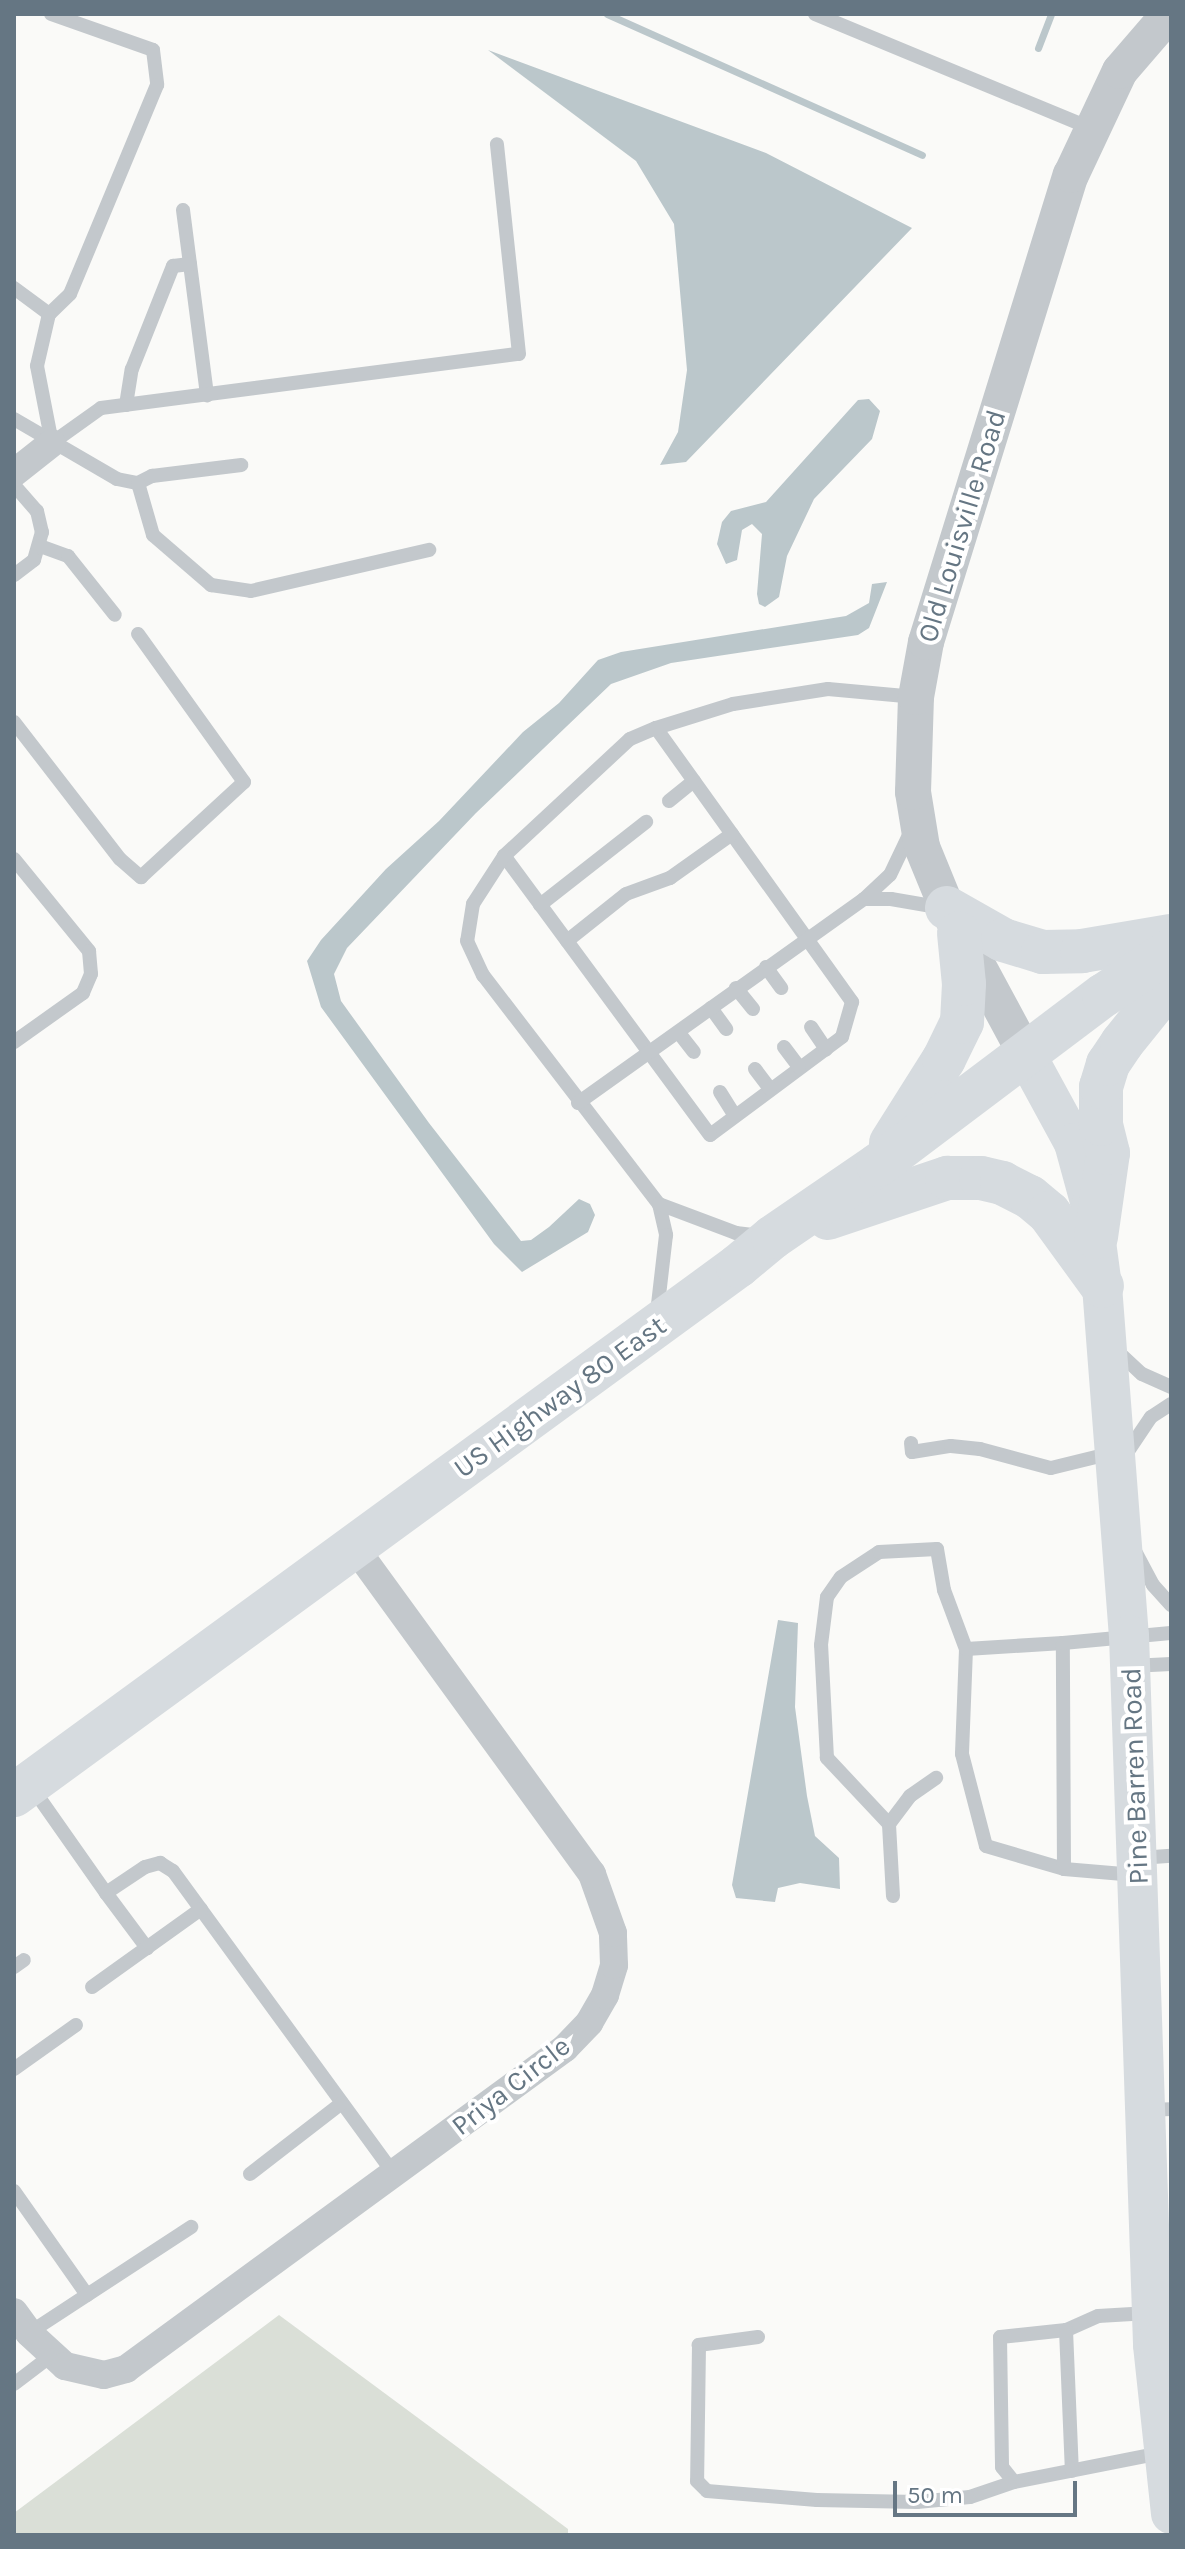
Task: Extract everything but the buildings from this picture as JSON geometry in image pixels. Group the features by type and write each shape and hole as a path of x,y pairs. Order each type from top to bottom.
{"main road":[{"path":"953,921 1043,952 1082,951 1171,936"},
{"path":"878,1165 944,1059 962,1022 964,984 953,921"},
{"name":"US Highway 80 East","path":"21,1789 655,1327 773,1237 878,1165 1104,995 1171,950"},
{"path":"1096,1237 1108,1153 1101,1124 1101,1087 1108,1064 1171,982"},
{"name":"Pine Barren Road","path":"1025,1053 1074,1143 1096,1237 1102,1286 1149,1863 1158,2110 1158,2303 1165,2452 1171,2506"},
{"path":"773,1237 947,1178 981,1178 1013,1187 1049,1213 1102,1286"}],"street":[{"name":"Old Louisville Road","path":"1025,1053 933,878 916,820 912,766 916,697 926,642 1067,188 1090,128 1120,71 1169,14"},
{"path":"14,473 52,443"},
{"name":"Priya Circle","path":"22,2322 65,2366 104,2375 126,2369 565,2048 589,2023 605,1995 614,1965 613,1933 592,1874 569,1837 354,1547"}],"lane":[{"path":"51,14 153,50 157,85 70,294 49,314 37,366 52,443"},
{"path":"815,14 1090,128"},
{"path":"52,443 101,408 519,354 497,144"},
{"path":"183,210 207,395"},
{"path":"126,405 132,369 173,266 190,264"},
{"path":"14,288 49,314"},
{"path":"14,419 117,479 138,483 152,476 241,465"},
{"path":"138,483 153,535 211,585 251,591 429,550"},
{"path":"14,485 37,511 42,532 34,560 14,575"},
{"path":"40,546 68,556 115,615"},
{"path":"14,722 120,859 141,877 244,782 138,634"},
{"path":"655,1327 666,1235 659,1204 578,1103 483,975 467,941 473,904 504,856 630,739 733,704 828,689 916,697"},
{"path":"504,856 710,1135 842,1037 852,1002 656,728"},
{"path":"669,801 694,781"},
{"path":"578,1103 679,1033 806,937 864,899 890,875 916,820"},
{"path":"540,905 646,822"},
{"path":"567,941 626,894 670,878 732,834"},
{"path":"14,859 89,951 91,974 83,993 14,1042"},
{"path":"864,899 891,899 953,921"},
{"path":"766,967 781,988"},
{"path":"736,988 753,1009"},
{"path":"711,1008 726,1029"},
{"path":"811,1027 826,1049"},
{"path":"679,1033 694,1052"},
{"path":"784,1047 799,1067"},
{"path":"755,1069 770,1089"},
{"path":"720,1092 735,1116"},
{"path":"659,1204 736,1233 773,1237"},
{"path":"1107,1338 1142,1374 1171,1387"},
{"path":"911,1443 912,1452 951,1446 980,1449 1051,1468 1116,1460 1151,1417 1171,1404"},
{"path":"1121,1520 1153,1585 1171,1605"},
{"path":"893,1896 889,1824 827,1758 821,1645 827,1597 841,1577 879,1552 937,1549 944,1590 966,1649 962,1754 986,1846 1064,1869 1149,1863"},
{"path":"1130,1650 1171,1633"},
{"path":"1063,1643 1064,1869"},
{"path":"966,1649 1063,1643 1130,1650 1171,1664"},
{"path":"889,1824 910,1796 936,1778"},
{"path":"21,1789 147,1948"},
{"path":"106,1893 145,1867 160,1863 173,1871 394,2174"},
{"path":"92,1987 201,1909"},
{"path":"14,2069 76,2025"},
{"path":"250,2174 342,2103"},
{"path":"14,2191 87,2295"},
{"path":"22,2322 87,2295 191,2227"},
{"path":"1014,2482 1002,2467 1000,2337 1066,2330 1098,2316 1158,2303"},
{"path":"1066,2330 1072,2471"},
{"path":"758,2337 699,2345 697,2481 707,2491 817,2500 917,2502 970,2497 1014,2482 1165,2452"},
{"path":"14,2384 52,2355"}],"shaded area":[{"path":"488,50 766,153 912,228 686,462 660,465 678,432 687,370 674,224 636,161"},
{"path":"869,399 880,411 872,439 814,499 787,556 779,597 765,607 759,604 757,594 762,534 752,524 742,530 737,560 726,564 717,544 722,522 731,511 766,502 858,400"},
{"path":"887,582 869,628 858,635 671,663 611,684 476,813 347,948 334,974 341,1001 429,1123 521,1241 531,1240 549,1227 579,1199 590,1204 595,1215 588,1232 522,1272 494,1244 321,1007 307,961 321,940 386,869 439,821 523,732 559,703 598,660 621,652 846,616 869,603 872,584"},
{"path":"778,1620 798,1623 795,1707 807,1796 815,1836 839,1858 840,1889 800,1883 778,1888 775,1902 736,1898 732,1885"},
{"path":"279,2315 568,2529 568,2535 14,2535 14,2513"}],"waterway":[{"path":"607,14 922,155"},
{"path":"1038,48 1051,14"}]}
